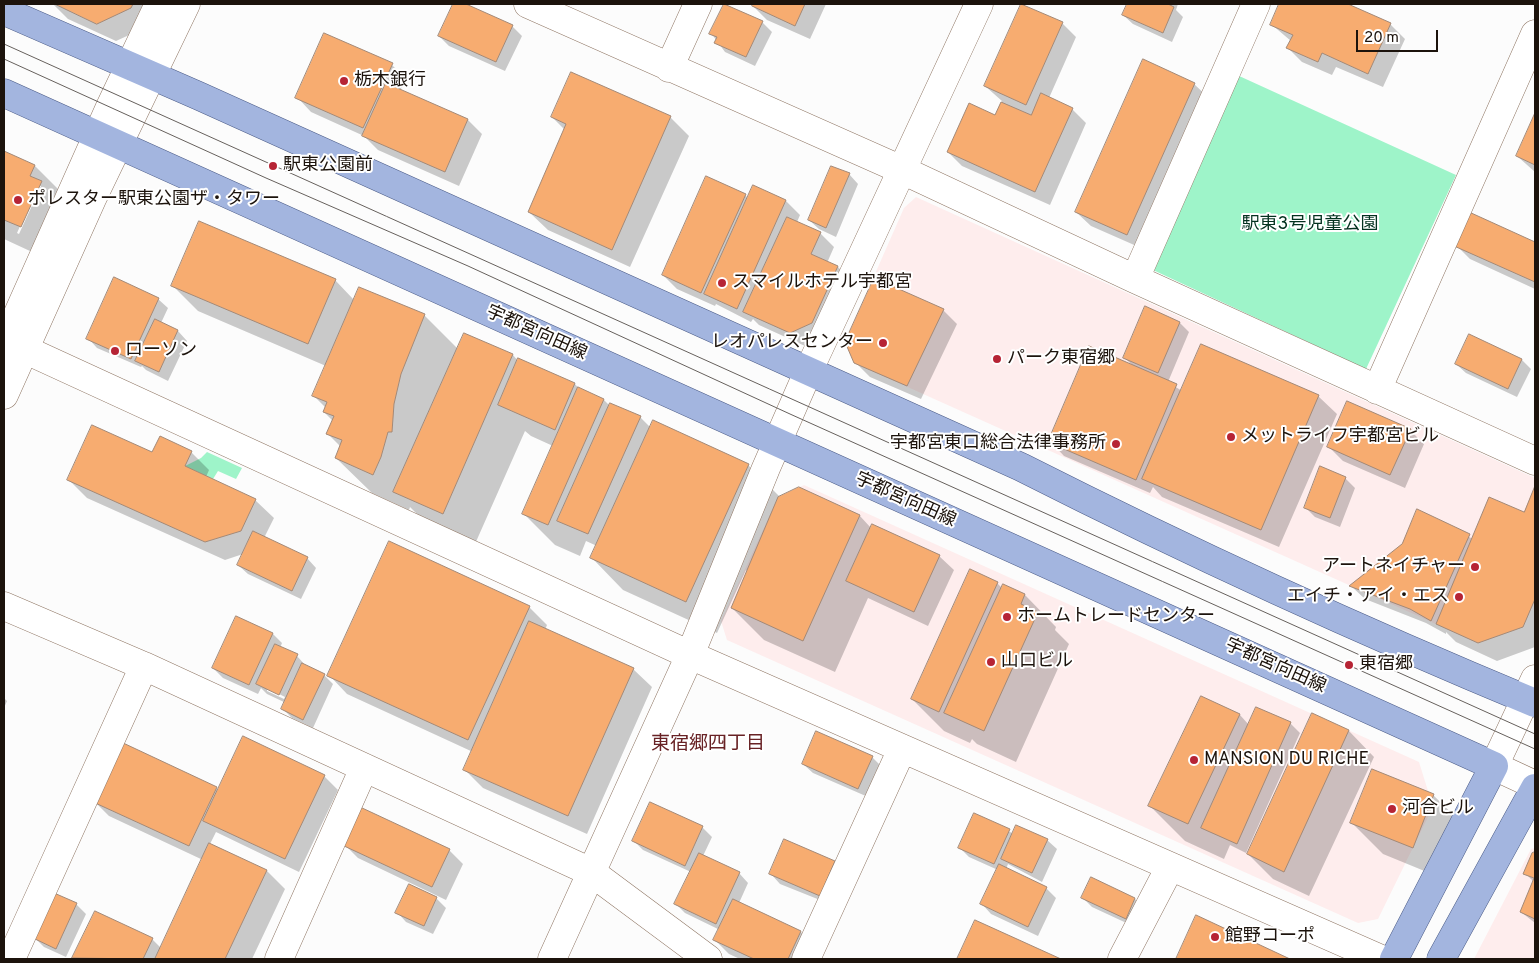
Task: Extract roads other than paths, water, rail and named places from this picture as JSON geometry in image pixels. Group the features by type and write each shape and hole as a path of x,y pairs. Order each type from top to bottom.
{"main road":[{"path":"4,11 140,70 1021,467 1145,530 1445,666 1532,694"},
{"name":"宇都宮向田線","path":"4,93 1494,766"},
{"path":"1394,959 1494,766"},
{"path":"1440,959 1535,787"}],"street":[{"path":"4,395 9,344 92,199 108,140 140,70 159,4"},
{"path":"140,70 186,4"},
{"path":"528,4 902,170 1134,279 1535,461"},
{"path":"669,68 698,4"},
{"path":"552,959 690,655 808,372 979,4"},
{"path":"1134,279 1256,4"},
{"path":"1377,390 1535,34"},
{"path":"9,344 690,655 1381,959"},
{"path":"4,606 144,666 591,872 708,959"},
{"path":"11,959 144,666"},
{"path":"1532,694 1494,766 1535,787"},
{"path":"806,959 902,749"},
{"path":"279,959 364,768"},
{"path":"1122,959 1170,867"}],"tram line":[{"path":"4,44 1535,734"},
{"path":"4,59 266,178 468,266 790,414 1535,749"}],"place":[{"name":"栃木銀行","path":"344,81"},
{"name":"駅東公園前","path":"273,166"},
{"name":"ポレスター駅東公園ザ・タワー","path":"18,200"},
{"name":"スマイルホテル宇都宮","path":"722,283"},
{"name":"レオパレスセンター","path":"883,343"},
{"name":"ローソン","path":"115,351"},
{"name":"パーク東宿郷","path":"997,359"},
{"name":"メットライフ宇都宮ビル","path":"1231,437"},
{"name":"宇都宮東口総合法律事務所","path":"1116,444"},
{"name":"アートネイチャー","path":"1475,567"},
{"name":"エイチ・アイ・エス","path":"1459,597"},
{"name":"ホームトレードセンター","path":"1007,617"},
{"name":"山口ビル","path":"991,662"},
{"name":"東宿郷","path":"1349,665"},
{"name":"MANSION DU RICHE","path":"1194,760"},
{"name":"河合ビル","path":"1392,809"},
{"name":"館野コーポ","path":"1215,937"}],"district":[{"name":"東宿郷四丁目","path":"708,745"}],"park label":[{"name":"駅東3号児童公園","path":"1310,225"}]}
